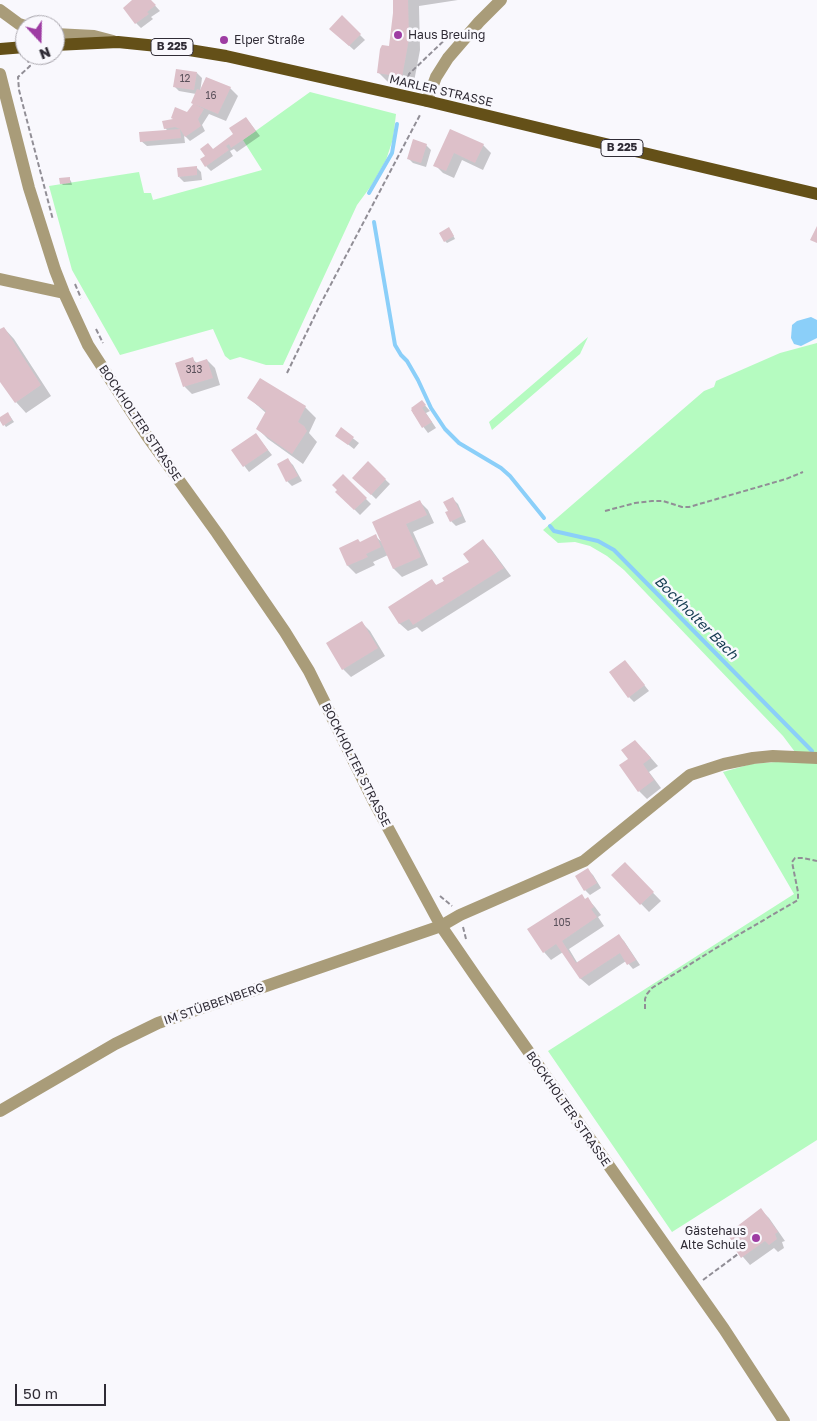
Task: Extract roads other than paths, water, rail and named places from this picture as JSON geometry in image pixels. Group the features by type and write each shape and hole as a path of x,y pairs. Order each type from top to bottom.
{"main road":[{"name":"MARLER STRASSE","path":"65,45 118,42 177,48 226,56 427,101 817,194"},
{"path":"0,49 15,48"}],"street":[{"path":"427,101 436,77 448,58 501,0"},
{"path":"0,10 15,21"},
{"path":"65,35 94,36 118,42"},
{"name":"BOCKHOLTER STRASSE","path":"0,74 29,188 64,293 88,345 147,436 286,632 309,671 374,802 441,926 724,1329 784,1421"},
{"path":"0,107 11,116"},
{"path":"0,279 64,293"},
{"name":"IM STÜBBENBERG","path":"0,1111 115,1044 158,1023 441,926 460,915 584,861 690,775 724,764 753,758 773,756 817,758"}],"water":[{"path":"811,317 817,320 817,338 801,346 794,344 791,338 792,325 797,321"}],"waterway":[{"name":"Bockholter Bach","path":"369,193 392,153 397,124"},
{"name":"Bockholter Bach","path":"374,222 395,345 418,380 431,408 445,429 459,443 501,468 510,476 544,518"},
{"name":"Bockholter Bach","path":"550,526 554,531 598,541 614,550 812,751"}],"place":[{"name":"Haus Breuing","path":"398,35"},
{"name":"Elper Straße","path":"224,40"},
{"name":"Gästehaus Alte Schule","path":"756,1238"}]}
